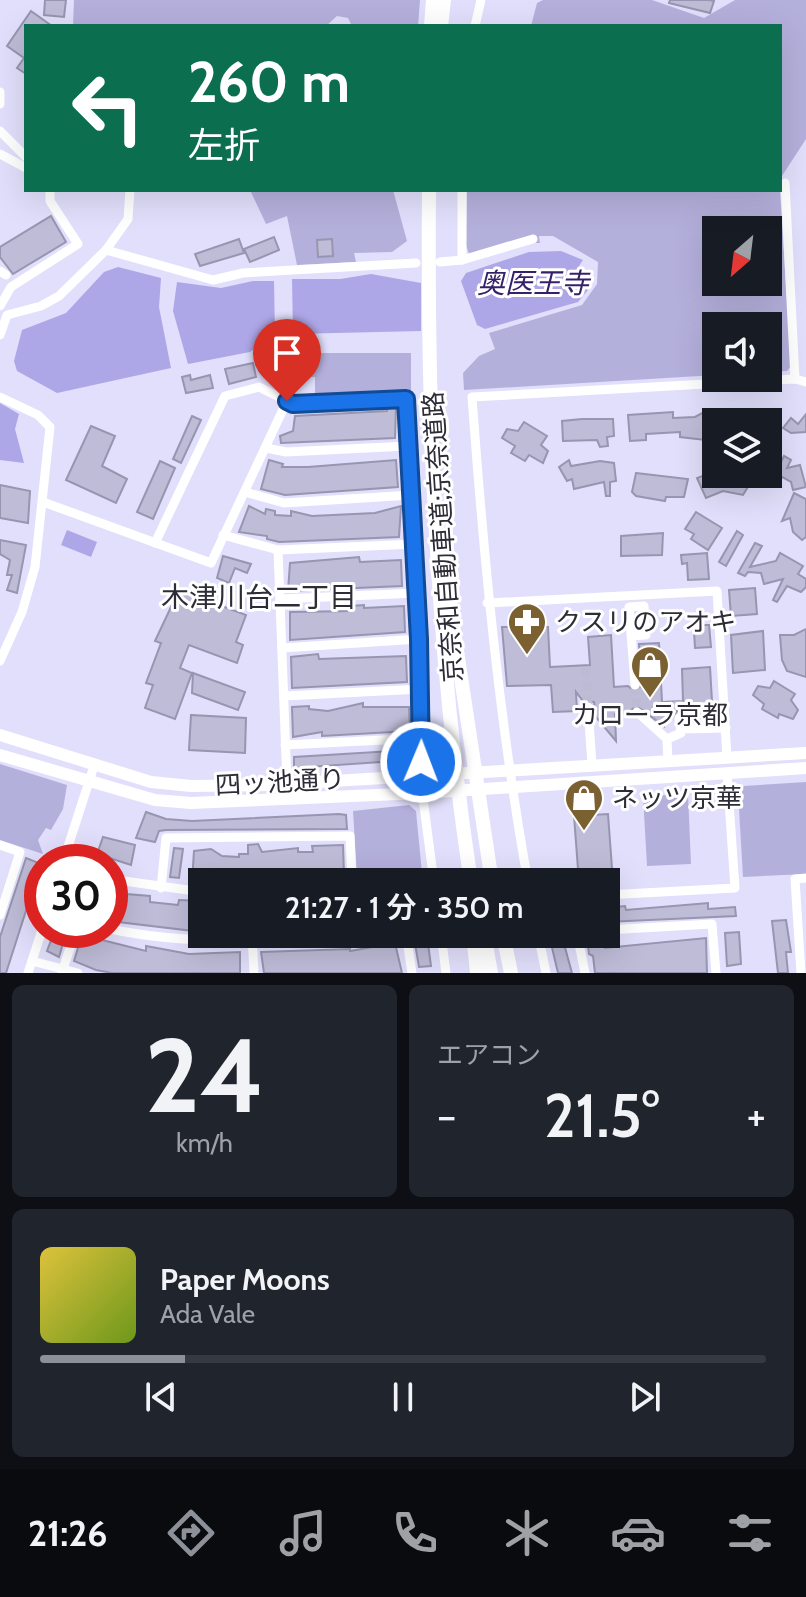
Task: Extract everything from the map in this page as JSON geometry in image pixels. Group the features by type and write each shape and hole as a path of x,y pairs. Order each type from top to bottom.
{"highway":[{"path":"431,24 433,0"},
{"path":"441,24 444,0"},
{"name":"京奈和自動車道;京奈道路","path":"429,192 429,336 444,565 471,868"},
{"name":"京奈和自動車道;京奈道路","path":"429,336 427,372 434,502 456,780 470,868"},
{"path":"444,565 490,868"},
{"path":"477,973 478,948"},
{"path":"482,948 488,973"},
{"path":"506,948 511,973"}],"main road":[{"name":"四ッ池通り","path":"0,735 151,782 191,786 806,753"},
{"name":"四ッ池通り","path":"0,755 155,800 191,803 424,793 806,768"}],"street":[{"path":"475,24 481,0"},
{"path":"0,92 0,104"},
{"path":"0,131 24,155"},
{"path":"0,154 24,167"},
{"path":"785,183 795,379"},
{"path":"0,306 8,277 78,244 50,201 50,192"},
{"path":"0,335 7,315 41,306 59,296 106,250 128,219 130,192"},
{"path":"462,192 462,260"},
{"path":"106,250 220,281 243,273 462,260 533,239"},
{"path":"525,868 510,786 487,603 472,397 795,379 806,382"},
{"path":"155,543 225,396 259,387 293,404 406,399 415,544 422,775 432,868"},
{"path":"0,397 38,415 50,427 40,543 29,592 0,661"},
{"path":"43,502 211,563 287,401"},
{"path":"266,448 286,452 408,446"},
{"path":"245,492 284,503 412,495"},
{"path":"223,535 278,550 415,544"},
{"path":"278,550 287,783"},
{"path":"487,603 717,591 727,758"},
{"path":"281,599 417,593"},
{"path":"631,636 635,685"},
{"path":"282,648 419,639"},
{"path":"284,696 421,689"},
{"path":"588,707 592,765"},
{"path":"637,712 667,739 668,762"},
{"path":"667,739 679,735 679,718"},
{"path":"681,729 726,728"},
{"path":"285,745 422,738"},
{"path":"69,844 94,766"},
{"path":"620,894 735,888 727,773"},
{"path":"161,888 166,838 350,836 351,868"},
{"path":"0,845 20,852 2,899 0,915"},
{"path":"801,973 802,928 795,879 806,878"},
{"path":"128,882 188,891"},
{"path":"620,929 712,924 716,973"},
{"path":"128,932 188,940"},
{"path":"28,973 36,948"},
{"path":"63,971 70,948"},
{"path":"253,948 254,973"},
{"path":"408,948 412,973"},
{"path":"443,948 446,973"},
{"path":"541,948 546,973"},
{"path":"580,948 585,973"},
{"path":"32,961 78,973"}],"shaded area":[{"path":"74,0 420,0 418,24 351,24 348,18 337,16 328,24 73,24"},
{"path":"543,0 652,0 704,18 735,0 806,0 806,139 782,176 782,24 532,24 537,3"},
{"path":"251,192 394,192 407,241 392,252 354,253 356,262 297,265 287,216 266,224"},
{"path":"467,192 780,192 782,216 702,216 702,296 782,296 782,222 791,366 782,371 782,312 702,312 702,376 464,390 463,373 479,356 495,349 489,333 582,305 597,284 598,262 553,236 539,236 540,243 527,243 471,260 466,245"},
{"path":"297,353 411,353 411,395 315,395 315,377 297,377"},
{"path":"0,764 67,785 63,809 51,830 46,828 38,840 39,844 24,844 24,848 0,840"},
{"path":"806,782 806,874 743,877 738,792 744,786"},
{"path":"688,794 691,864 647,866 643,796"},
{"path":"409,805 416,811 422,868 357,868 353,811"}],"water":[{"name":"奥医王寺","path":"561,251 583,260 578,276 588,290 578,302 485,329 477,325 461,281 466,273 529,252"},
{"path":"118,267 161,278 159,307 171,368 57,393 17,371 14,361 22,330 66,313 104,272"},
{"path":"371,274 421,283 421,331 293,334 292,279 340,279"},
{"path":"253,281 274,281 275,335 250,352 188,364 173,311 177,282 221,288"},
{"path":"0,403 19,414 15,429 24,463 0,460"},
{"path":"67,530 97,542 91,557 61,545"}],"building":[{"path":"45,0 66,0 64,17 44,15"},
{"path":"670,0 714,1 710,13 669,3"},
{"path":"31,11 49,24 24,24 24,58 7,46"},
{"path":"24,58 24,73 17,68"},
{"path":"51,216 66,242 13,274 0,257 0,247"},
{"path":"274,237 279,250 250,262 244,249"},
{"path":"239,239 244,253 200,266 195,254"},
{"path":"332,239 333,256 318,257 317,240"},
{"path":"253,363 256,377 229,384 225,369"},
{"path":"190,375 191,380 210,375 213,388 186,393 182,377"},
{"path":"387,407 396,407 395,438 281,443 280,436 293,431 295,416 387,411"},
{"path":"673,412 673,418 695,417 702,413 702,440 680,437 680,432 646,434 646,440 630,441 628,415"},
{"path":"806,414 806,432 791,433 783,428 791,418 798,424"},
{"path":"192,416 201,420 181,463 173,459"},
{"path":"613,419 614,436 607,437 608,446 600,447 597,440 563,441 562,421"},
{"path":"524,422 547,436 541,445 548,451 543,463 529,455 525,461 511,453 515,446 502,438 507,429 518,431"},
{"path":"91,426 115,436 102,466 127,479 116,503 66,480"},
{"path":"784,456 791,460 787,468 800,465 806,487 793,490 791,482 782,477"},
{"path":"269,460 283,464 282,467 308,467 396,460 398,487 285,495 261,489"},
{"path":"569,460 571,466 600,461 614,463 616,481 610,482 610,496 606,496 604,482 574,489 572,479 567,481 559,467"},
{"path":"160,461 175,468 153,519 137,512"},
{"path":"636,473 688,479 684,497 666,497 665,501 636,496 632,492"},
{"path":"702,476 702,488 747,488 743,495 723,491 706,498 697,478"},
{"path":"0,485 30,491 28,523 0,518"},
{"path":"794,493 806,499 806,537 802,540 793,532 790,518 782,521"},
{"path":"249,506 265,514 266,509 275,511 275,515 291,516 291,511 312,516 375,513 401,506 399,537 279,542 267,539 267,536 239,532"},
{"path":"696,512 722,528 708,550 691,539 694,534 685,529"},
{"path":"737,531 743,535 726,566 719,562"},
{"path":"663,533 662,555 621,556 621,536"},
{"path":"0,540 26,545 17,593 7,590 12,575 7,575 10,560 0,554"},
{"path":"755,543 762,546 750,567 776,561 780,553 803,566 798,574 806,579 806,587 801,592 787,586 777,602 773,600 783,579 764,584 761,573 748,572 745,576 738,573"},
{"path":"707,553 709,579 688,580 687,563 682,564 681,555"},
{"path":"223,556 251,564 247,573 235,568 229,583 217,578"},
{"path":"359,557 360,562 401,560 402,586 288,591 290,563"},
{"path":"755,588 757,614 731,616 729,590"},
{"path":"179,590 246,615 236,642 243,645 237,663 189,645 180,668 192,673 175,719 145,708 153,685 146,683 161,643 155,641"},
{"path":"364,605 364,608 404,606 405,632 290,640 290,612 352,611 351,606"},
{"path":"702,625 709,625 711,647 695,648 694,631 702,630"},
{"path":"502,627 548,627 550,667 590,665 588,637 611,635 614,687 628,686 635,692 642,685 639,644 659,643 662,702 683,701 682,669 710,667 713,718 687,719 684,713 677,711 672,719 663,719 664,726 635,705 630,713 615,714 616,741 596,717 594,702 583,701 576,692 577,711 553,712 551,685 507,686"},
{"path":"806,629 806,677 787,671 782,660 780,635 794,635"},
{"path":"763,631 765,670 733,673 731,635"},
{"path":"318,654 319,659 406,656 407,682 292,688 291,657"},
{"path":"193,673 245,692 238,710 192,693"},
{"path":"774,681 795,694 791,700 798,710 793,719 779,714 778,718 762,709 764,704 753,695 758,686 770,688"},
{"path":"363,703 363,707 409,707 410,731 322,736 322,732 293,737 292,707 309,706 309,709 328,711"},
{"path":"191,715 246,718 245,753 189,750"},
{"path":"409,750 410,760 294,768 294,757"},
{"path":"146,812 166,819 192,821 339,814 346,815 347,829 166,830 159,831 155,842 136,838"},
{"path":"608,814 612,868 578,868 574,816"},
{"path":"103,837 135,845 131,865 128,864 128,844 101,844"},
{"path":"258,844 262,852 298,848 298,852 313,852 312,846 343,845 344,868 193,868 194,851 211,849 222,856 239,857 239,854 248,854 248,845"},
{"path":"174,848 183,849 179,878 170,877"},
{"path":"24,864 24,917 6,973 0,973 0,937"},
{"path":"128,894 150,896 150,902 178,905 179,900 188,900 188,930 128,923"},
{"path":"708,903 708,909 735,907 736,916 620,921 620,907 625,906 626,910"},
{"path":"786,920 791,952 786,952 788,973 778,973 772,921"},
{"path":"739,932 741,964 727,966 725,933"},
{"path":"706,938 707,973 595,973 593,956 589,954 588,948"},
{"path":"128,946 146,951 146,946 189,954 240,952 240,973 112,973 74,961 78,948"},
{"path":"48,948 62,948 59,957 47,951"},
{"path":"396,948 402,973 264,973 261,952 350,949"},
{"path":"416,948 429,948 431,966 419,967"},
{"path":"552,948 565,948 572,973 558,973"}],"tunnel":[{"path":"586,668 588,707"},
{"path":"635,685 637,712"},
{"path":"678,701 679,718"}],"place":[{"name":"クスリのアオキ","path":"527,656"},
{"name":"カローラ京都","path":"650,699"},
{"name":"ネッツ京華","path":"584,832"}],"district":[{"name":"木津川台二丁目","path":"259,597"}],"route":[{"path":"287,401 293,404 406,399 419,639 421,762"}]}
